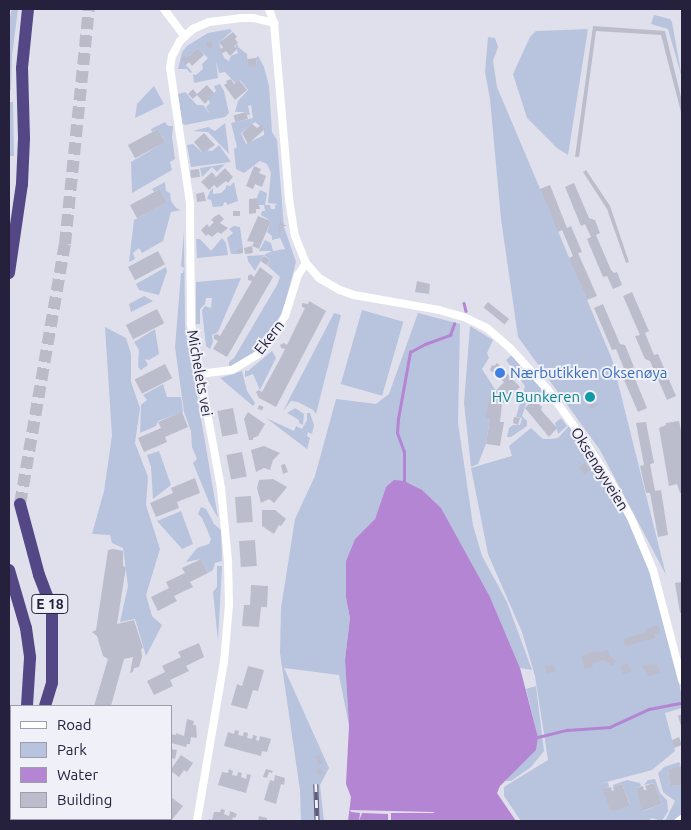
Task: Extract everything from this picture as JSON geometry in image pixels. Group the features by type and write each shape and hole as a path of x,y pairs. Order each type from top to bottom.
{"highway":[{"path":"9,272 18,224 23,175 22,68 28,9"},
{"name":"E 18","path":"20,504 39,575 52,609 52,683 45,705"},
{"name":"E 18","path":"9,570 20,602 27,635 30,658 27,705"}],"street":[{"path":"164,9 184,36 193,29 209,22 253,18 274,23"},
{"path":"269,9 274,23 289,199 295,236 306,263"},
{"name":"Michelets vei","path":"184,36 172,56 170,74 190,203 190,307 199,374 225,518 229,605 224,662 197,821"},
{"name":"Ekern","path":"199,374 232,370 257,355 267,345 285,316 298,275 306,263"},
{"name":"Oksenøyveien","path":"306,263 330,285 354,295 439,310 476,322 499,337 516,354 548,390 584,440 612,482 631,518 653,570 682,679"}],"green space":[{"path":"12,9 18,9 12,56 11,90 9,91 9,20"},
{"path":"654,15 670,19 672,22 682,78 668,29 651,24"},
{"path":"230,29 232,31 219,43 224,58 229,61 231,56 238,53 235,46 238,44 238,47 247,54 248,67 257,65 256,58 258,56 264,67 269,86 272,132 277,140 284,227 296,262 283,311 275,328 264,344 251,356 229,367 229,362 234,358 280,277 267,265 270,260 264,255 272,251 259,251 265,240 271,243 273,251 285,249 280,238 272,240 272,236 267,232 271,221 261,215 262,211 265,211 264,205 258,205 257,197 260,190 267,193 265,205 270,205 271,209 275,209 275,205 278,204 268,203 271,173 267,164 260,161 244,173 236,169 234,149 237,147 231,123 253,118 251,105 248,106 250,115 247,115 246,112 235,112 238,101 248,90 240,80 235,83 225,72 219,73 216,61 218,78 194,83 193,74 196,75 203,69 202,64 208,58 198,48 186,58 184,57 186,65 192,72 190,73 187,69 178,69 182,52 187,46 208,33","holes":["255,122 264,129 264,135 246,144 241,133"]},
{"path":"588,29 568,155 557,148 527,118 513,74 530,37 536,31"},
{"path":"488,37 495,38 498,47 493,61 497,87 612,359 666,575 600,450 518,337 501,219 490,99 485,72"},
{"path":"220,84 224,91 229,113 225,117 185,125 182,123 178,94 185,92 197,105 203,105 210,114 206,107 210,103 208,99 216,91 214,86"},
{"path":"154,86 164,104 135,118 137,104"},
{"path":"9,102 13,102 14,156 9,156"},
{"path":"165,122 168,126 173,126 172,137 175,159 170,162 172,170 132,193 131,162 165,142 158,129 152,132 151,129"},
{"path":"225,123 229,154 208,132 193,131 208,127 215,131"},
{"path":"193,144 203,153 207,150 212,151 219,145 231,162 191,167 187,145"},
{"path":"225,164 217,172 212,167 202,177 200,168"},
{"path":"165,182 166,191 170,193 171,201 176,208 181,210 171,212 163,241 142,253 139,248 133,253 135,259 129,262 134,220 167,202 160,189 154,192 152,189"},
{"path":"234,182 238,201 227,205 224,202 223,206 213,207 211,200 207,199 210,191 213,188 213,194 221,193 226,188 226,185 230,186"},
{"path":"234,226 240,227 243,249 238,249 238,254 231,254 227,238 233,233 229,229"},
{"path":"184,231 185,325 218,518 209,502 193,463 197,459 192,447 191,431 184,412 175,347 181,273 183,273 184,268 181,266"},
{"path":"222,238 226,243 228,255 197,258 196,239 200,239 211,251"},
{"path":"264,255 255,271 247,256"},
{"path":"166,267 167,271 159,295 139,290 136,284"},
{"path":"241,278 218,332 212,335 213,342 210,349 206,346 202,310 205,306 211,308 212,298 206,298 205,304 200,309 200,324 196,324 196,282"},
{"path":"144,296 153,301 131,312 129,304"},
{"path":"362,310 403,322 382,396 341,384"},
{"path":"334,313 341,315 316,414 313,410 298,402 291,401 283,411"},
{"path":"418,313 460,324 458,423 473,525 482,556 507,602 532,670 520,668 490,597 407,483 404,481 386,487 375,519 355,539 346,561 346,598 350,618 345,660 349,726 339,675 284,668 329,768 320,785 324,821 301,821 300,790 280,653 281,608 295,519 315,476 336,399 376,404 389,394"},
{"path":"470,326 493,340 487,353 489,358 482,369 496,391 489,398 487,418 490,418 486,444 478,464 471,467 464,403"},
{"path":"105,327 126,338 131,354 131,382 140,408 135,443 148,477 146,505 160,549 146,595 152,616 162,625 146,656 135,619 120,622 128,586 123,548 112,543 110,535 92,534 104,491 112,436"},
{"path":"155,329 159,354 149,360 145,359 148,365 141,370 138,367 139,350 134,342"},
{"path":"272,351 276,358 260,390 253,374 245,377 245,370 248,371"},
{"path":"512,355 543,391 537,400 533,398 527,401 522,416 527,421 527,426 511,437 507,437 509,428 513,425 520,425 522,418 516,417 525,386 506,360"},
{"path":"242,371 247,391 255,403 253,406 220,378"},
{"path":"163,384 167,397 181,397 183,412 158,421 156,426 140,433 141,405 147,400 143,395"},
{"path":"295,408 304,414 303,425 299,423 299,420 287,413"},
{"path":"307,413 310,413 314,425 312,434 308,432 307,436 310,438 307,449 266,418 294,431 296,426 302,429 307,420"},
{"path":"561,418 567,426 558,434 555,423"},
{"path":"569,426 637,525 656,571 682,698 682,708 665,713 675,751 652,770 599,784 608,782 609,787 604,789 610,812 630,804 622,784 613,787 613,785 627,780 640,783 641,786 636,788 643,811 662,804 654,783 644,785 648,780 655,779 660,793 667,800 668,811 662,821 652,818 648,821 521,821 504,796 504,787 548,760 535,676 522,632 488,554 471,468 512,456 509,446 531,428 543,439 551,439 558,438"},
{"path":"159,451 171,485 153,499 151,467 147,455"},
{"path":"201,507 206,509 214,524 221,530 222,561 215,563 213,570 208,573 201,559 186,562 197,548 209,544 211,539 202,518 198,514"},
{"path":"181,511 193,544 182,549 157,521"},
{"path":"217,566 222,566 218,641 213,592 217,587"},
{"path":"536,686 544,751 531,767 511,781 505,781 538,737 526,689"},
{"path":"679,762 681,765 677,768 668,769 670,786 682,785 682,814 673,821 665,821 675,801 663,792 658,773 664,767"}],"water":[{"path":"394,480 404,481 422,490 441,508 490,597 520,668 538,737 536,750 500,786 497,793 516,821 348,821 351,797 346,784 349,726 345,660 350,618 346,598 346,561 355,539 375,519 386,487"}],"pier":[{"path":"350,810 434,813 391,813 391,821 388,821 388,814 362,813 359,821 360,813 351,812"}],"building":[{"path":"593,26 665,31 682,101 682,116 661,35 596,31 579,157 575,157"},
{"path":"233,32 237,37 235,39 238,43 234,46 237,49 230,56 226,51 223,53 220,50 223,47 219,43"},
{"path":"211,41 213,47 208,48 206,42"},
{"path":"198,48 204,55 192,66 189,62 186,65 181,59 184,56 186,58"},
{"path":"256,58 257,66 248,67 247,59"},
{"path":"231,79 234,84 239,80 247,90 235,100 224,85 227,83 226,81"},
{"path":"207,85 214,93 205,104 197,95 193,99 188,94 193,89 197,94"},
{"path":"246,112 248,119 235,122 234,116"},
{"path":"252,124 257,128 261,125 265,129 248,144 242,133"},
{"path":"158,129 165,142 135,158 128,145"},
{"path":"204,133 215,145 203,153 194,142"},
{"path":"254,166 261,169 259,173 266,176 262,187 255,184 253,189 246,186"},
{"path":"225,168 233,177 228,183 226,181 217,188 214,185 209,190 201,182 212,172 216,177"},
{"path":"199,169 200,177 191,178 190,170"},
{"path":"586,170 610,206 629,262 626,263 607,209 583,172"},
{"path":"574,183 589,218 595,220 600,233 596,235 611,270 614,273 617,272 622,285 613,289 607,276 603,277 587,239 591,237 585,224 581,226 565,187"},
{"path":"550,185 567,228 571,226 582,252 578,253 597,296 587,300 569,258 573,256 562,230 558,232 540,189"},
{"path":"160,189 167,202 137,218 130,205"},
{"path":"204,192 206,201 197,202 196,194"},
{"path":"257,198 260,209 256,209 256,213 249,214 249,199"},
{"path":"233,211 240,211 240,216 233,216"},
{"path":"219,214 224,219 220,223 228,228 221,234 218,232 212,237 208,234 206,236 201,230 207,224 209,227 214,222 211,220"},
{"path":"258,216 271,221 259,249 252,246 254,242 247,241"},
{"path":"280,219 287,226 282,226 278,237"},
{"path":"252,246 253,253 245,254 244,248"},
{"path":"237,249 243,249 243,253 238,254"},
{"path":"158,251 165,264 135,280 128,267"},
{"path":"264,256 270,260 266,265 261,261"},
{"path":"260,267 273,277 227,357 213,349 218,341 214,339 214,335 220,336 252,281 248,280 248,276 251,274 254,277"},
{"path":"417,281 430,284 429,294 415,292"},
{"path":"632,292 649,331 645,333 654,355 658,354 676,396 667,400 650,361 645,359 635,336 640,335 623,296"},
{"path":"309,301 326,311 276,407 259,398 256,392 259,390 262,392 285,349 281,348 280,345 284,343 287,345 305,308 302,307 302,303 308,304"},
{"path":"488,302 509,319 505,324 484,307"},
{"path":"603,304 620,344 625,345 634,367 631,369 647,408 638,412 621,373 625,371 616,349 612,350 594,308"},
{"path":"157,309 164,323 133,339 126,325"},
{"path":"497,363 520,387 502,404 500,422 504,422 500,446 486,444 490,418 486,418 489,398 504,382 490,370 492,365 494,366"},
{"path":"165,364 172,378 142,394 135,379"},
{"name":"HV Bunkeren","path":"591,390 597,406 590,409 585,392"},
{"path":"533,399 542,407 541,410 557,428 549,437 525,408"},
{"path":"259,405 264,407 262,411 258,409"},
{"path":"233,408 238,434 222,437 217,411"},
{"path":"182,412 188,427 165,437 167,442 144,452 138,438 161,428 158,422"},
{"path":"248,412 265,424 258,436 253,438 253,440 249,440 244,419"},
{"path":"514,417 520,418 518,425 513,423"},
{"path":"679,421 682,435 682,493 680,493 677,484 669,486 659,428 666,425 666,423"},
{"path":"646,422 654,463 650,464 655,491 661,490 668,535 658,537 650,493 646,493 640,466 644,465 636,423"},
{"path":"264,446 280,453 273,460 270,470 264,468 256,472 251,450"},
{"path":"242,452 247,477 231,480 226,455"},
{"path":"585,463 590,471 584,474 579,467"},
{"path":"285,464 288,472 283,474 281,465"},
{"path":"195,478 200,493 177,502 179,508 156,517 150,503 173,493 171,488"},
{"path":"273,479 287,487 274,503 269,499 261,503 257,488 259,480"},
{"path":"251,496 253,522 237,523 235,497"},
{"path":"262,510 275,510 286,519 281,526 279,525 274,534 262,526"},
{"path":"255,540 257,566 241,567 239,541"},
{"path":"108,550 123,551 123,566 126,567 117,624 134,620 143,648 141,649 142,657 139,667 134,668 133,672 130,673 133,657 124,659 111,705 94,705 108,659 103,656 97,636 92,632 96,630"},
{"path":"201,559 208,573 190,582 193,587 174,596 177,601 158,611 151,597 169,588 166,582 185,573 182,568"},
{"path":"682,582 682,612 680,613 675,583"},
{"path":"251,585 268,586 267,607 261,607 259,627 242,626 244,605 250,605"},
{"path":"658,625 660,632 654,634 656,638 625,646 623,639 647,632 646,629"},
{"path":"199,643 204,657 186,666 189,671 170,680 173,686 154,695 147,681 165,672 162,666 181,657 178,652"},
{"path":"608,650 610,657 616,661 613,666 604,660 592,663 593,667 585,669 581,657 595,651 596,653"},
{"path":"628,663 631,672 623,674 621,666"},
{"path":"657,664 660,673 649,676 642,666"},
{"path":"554,665 555,672 546,673 545,666"},
{"path":"248,666 264,670 258,691 253,690 247,709 231,705 237,684 242,686"},
{"path":"682,714 682,726 681,726 678,716"},
{"path":"187,719 194,721 193,725 196,725 197,738 191,737 190,744 187,744 186,747 172,743 172,734 176,735 176,733 184,736"},
{"path":"235,730 239,731 238,735 243,736 244,732 248,733 247,738 252,739 253,735 257,736 256,740 259,741 260,736 271,739 267,752 262,751 261,756 224,746 228,732 234,734"},
{"path":"679,737 682,745 674,748 672,740"},
{"path":"172,749 177,750 175,759 172,758"},
{"path":"181,755 193,763 187,772 184,770 179,777 172,772 172,768"},
{"path":"320,755 323,764 318,765 315,757"},
{"path":"682,766 682,785 670,786 668,769"},
{"path":"321,768 323,774 318,775 316,770"},
{"path":"229,769 233,771 232,775 237,776 238,772 242,773 241,777 246,779 247,774 251,775 246,793 218,785 222,772 228,773"},
{"path":"266,769 273,771 272,773 269,772 267,778 263,777"},
{"path":"275,775 285,778 284,785 281,784 276,804 264,800 270,780 274,781"},
{"path":"654,783 662,804 642,811 636,788 643,786 644,790 647,790 645,786"},
{"path":"622,784 630,805 610,812 603,789 611,787 612,791 614,790 613,787"},
{"path":"172,798 183,806 172,820"},
{"path":"221,809 225,810 224,814 229,816 230,811 237,814 235,818 233,817 232,821 208,821 209,819 212,820 214,812 220,812"},
{"path":"259,816 267,818 267,821 258,821"},
{"path":"120,820 121,821 97,821"}],"waterway":[{"path":"464,303 466,311"},
{"path":"404,481 404,452 397,433 410,352 450,335 454,324"},
{"path":"538,737 567,730 610,727 649,709 679,703"}],"tunnel":[{"path":"20,504 65,244 89,9"}],"railway":[{"path":"316,784 317,821"}],"place":[{"name":"Nærbutikken Oksenøya","path":"500,373"},
{"name":"HV Bunkeren","path":"590,397"}]}
